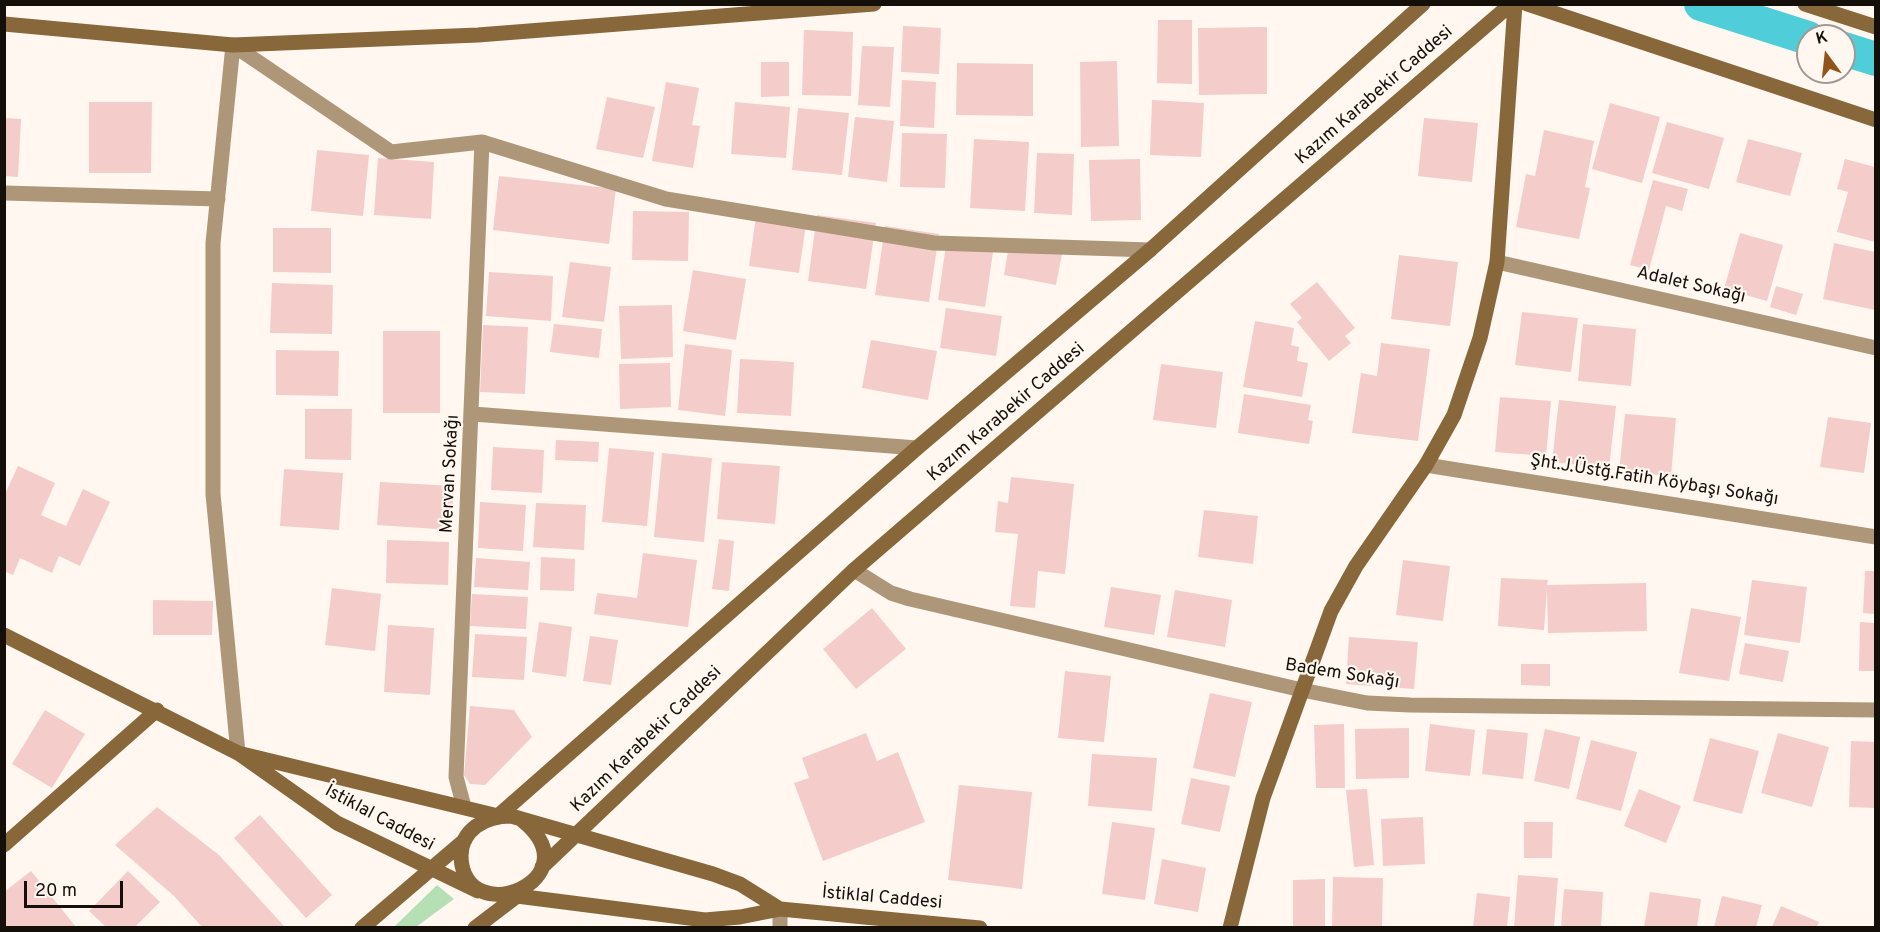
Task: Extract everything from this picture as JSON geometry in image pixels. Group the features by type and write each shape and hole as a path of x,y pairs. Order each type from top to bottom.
{"street":[{"path":"4,24 233,45 478,35 874,4"},
{"name":"Kazım Karabekir Caddesi","path":"498,816 917,448 1150,250 1423,4"},
{"path":"1230,927 1263,798 1331,611 1351,575 1426,465 1454,415 1480,338 1497,262 1513,4"},
{"name":"Kazım Karabekir Caddesi","path":"543,867 854,570 1513,4"},
{"path":"1527,4 1875,120"},
{"path":"1804,4 1875,27"},
{"path":"233,45 391,152 482,142 666,199 934,243 1150,250"},
{"path":"233,45 213,243 213,494 238,753"},
{"name":"Mervan Sokağı","path":"464,807 456,777 473,414 482,142"},
{"path":"4,193 218,199"},
{"name":"Adalet Sokağı","path":"1497,262 1875,348"},
{"path":"473,414 917,448"},
{"name":"Şht.J.Üstğ.Fatih Köybaşı Sokağı","path":"1426,465 1875,537"},
{"name":"Badem Sokağı","path":"854,570 891,593 910,599 1367,703 1875,710"},
{"name":"İstiklal Caddesi","path":"4,635 157,710 238,753 330,818 478,891"},
{"path":"4,845 157,710"},
{"name":"İstiklal Caddesi","path":"238,753 498,816"},
{"path":"475,927 517,896 537,879 543,867 540,841 523,821 511,816 498,816 484,820 472,828 465,840 461,854 462,868 468,881 478,891 491,896 517,896"},
{"name":"İstiklal Caddesi","path":"523,821 713,874 740,884 780,909"},
{"path":"362,927 465,840"},
{"name":"İstiklal Caddesi","path":"517,896 705,920 740,917 780,909 980,927"},
{"path":"780,909 780,927"}],"green space":[{"path":"437,885 454,899 416,927 394,927"}],"building":[{"path":"1158,20 1192,20 1192,84 1157,83"},
{"path":"903,26 941,28 939,74 901,72"},
{"path":"1267,27 1267,94 1199,95 1198,28"},
{"path":"804,30 853,32 851,96 802,95"},
{"path":"862,46 894,47 890,107 858,105"},
{"path":"1117,61 1119,146 1081,147 1080,62"},
{"path":"761,62 789,62 789,96 761,97"},
{"path":"957,63 1033,64 1033,116 956,115"},
{"path":"902,80 936,82 934,128 900,126"},
{"path":"666,82 699,88 692,125 700,126 693,168 652,161"},
{"path":"607,97 655,107 643,158 596,149"},
{"path":"1152,100 1204,103 1201,157 1150,155"},
{"path":"89,102 152,102 151,173 89,173"},
{"path":"735,102 790,107 786,158 731,154"},
{"path":"1610,103 1660,117 1642,183 1592,169"},
{"path":"798,108 849,113 842,175 792,170"},
{"path":"855,117 894,121 887,182 848,177"},
{"path":"4,118 21,119 18,177 4,176"},
{"path":"1424,118 1478,123 1472,182 1418,176"},
{"path":"1667,122 1724,138 1709,189 1652,173"},
{"path":"1544,130 1594,141 1585,187 1590,188 1579,239 1516,227 1526,174 1535,176"},
{"path":"902,133 947,134 945,188 900,187"},
{"path":"974,139 1029,142 1025,211 970,208"},
{"path":"1748,139 1802,153 1790,196 1736,182"},
{"path":"317,150 369,155 363,216 311,211"},
{"path":"1037,153 1074,154 1072,215 1034,213"},
{"path":"378,158 434,162 431,219 374,215"},
{"path":"1140,159 1141,220 1091,221 1089,160"},
{"path":"1845,159 1875,167 1875,242 1837,232 1848,192 1837,189"},
{"path":"499,176 616,189 609,244 493,230"},
{"path":"1653,180 1688,189 1682,211 1666,206 1649,270 1630,265"},
{"path":"757,209 807,216 799,273 749,266"},
{"path":"633,211 689,212 688,261 632,260"},
{"path":"817,215 876,223 866,289 808,281"},
{"path":"885,226 939,234 929,302 875,295"},
{"path":"273,228 331,228 331,273 273,272"},
{"path":"1740,233 1783,245 1767,301 1724,289"},
{"path":"947,238 994,245 985,307 938,300"},
{"path":"1834,243 1875,252 1875,310 1823,299"},
{"path":"1009,245 1062,254 1056,285 1004,275"},
{"path":"1399,255 1458,262 1450,326 1391,319"},
{"path":"570,262 611,267 604,322 562,317"},
{"path":"693,270 746,279 736,340 683,331"},
{"path":"489,272 553,276 551,321 486,316"},
{"path":"1317,282 1355,328 1345,336 1351,343 1329,361 1297,322 1302,318 1290,304"},
{"path":"272,283 333,285 332,334 270,333"},
{"path":"1776,286 1803,294 1796,315 1770,307"},
{"path":"672,305 673,357 621,359 619,306"},
{"path":"946,308 1002,316 996,356 940,348"},
{"path":"1522,312 1578,318 1571,372 1515,365"},
{"path":"1255,321 1294,328 1291,345 1299,347 1297,361 1308,363 1302,397 1243,387"},
{"path":"554,324 602,329 599,358 550,352"},
{"path":"1583,324 1636,329 1631,386 1578,381"},
{"path":"483,325 528,327 525,394 480,392"},
{"path":"383,331 440,331 440,413 383,413"},
{"path":"871,340 937,351 928,400 862,388"},
{"path":"1381,343 1430,349 1418,441 1352,433 1361,373 1377,376"},
{"path":"685,344 732,350 725,416 678,410"},
{"path":"276,350 339,351 338,396 276,395"},
{"path":"740,359 794,362 791,416 737,413"},
{"path":"670,363 671,407 620,409 619,364"},
{"path":"1161,364 1223,372 1216,428 1153,420"},
{"path":"1244,394 1311,405 1308,420 1313,421 1309,444 1238,433"},
{"path":"1500,397 1551,401 1546,456 1495,452"},
{"path":"1559,400 1616,406 1609,468 1552,462"},
{"path":"305,409 352,409 351,460 305,459"},
{"path":"1625,414 1676,418 1671,476 1619,472"},
{"path":"1828,417 1871,423 1864,473 1820,467"},
{"path":"556,440 599,442 598,462 555,460"},
{"path":"493,447 544,450 542,493 491,490"},
{"path":"609,448 654,452 647,526 602,522"},
{"path":"662,453 712,458 704,542 654,537"},
{"path":"722,462 780,466 775,524 717,519"},
{"path":"18,466 55,483 41,515 66,526 83,489 110,502 80,566 59,556 52,573 20,558 13,575 4,571 4,496"},
{"path":"284,469 343,473 339,530 280,526"},
{"path":"1011,477 1074,484 1065,574 1038,571 1035,608 1010,606 1018,534 995,532 998,501 1008,503"},
{"path":"380,482 454,486 451,530 377,525"},
{"path":"480,502 526,505 523,551 478,548"},
{"path":"536,503 586,505 584,550 533,547"},
{"path":"1204,510 1258,516 1253,564 1198,557"},
{"path":"719,539 734,541 729,591 712,589"},
{"path":"387,540 449,542 448,585 386,583"},
{"path":"643,553 697,560 688,627 594,614 597,593 637,598"},
{"path":"541,557 575,559 574,591 540,590"},
{"path":"476,558 530,562 528,590 474,587"},
{"path":"1403,560 1450,566 1443,621 1396,615"},
{"path":"1865,571 1875,571 1875,614 1863,613"},
{"path":"1501,578 1548,580 1547,585 1646,583 1647,631 1548,633 1547,590 1544,630 1498,626"},
{"path":"1752,580 1807,587 1800,643 1744,635"},
{"path":"1111,587 1161,595 1154,635 1104,627"},
{"path":"332,588 381,594 375,651 325,645"},
{"path":"1175,590 1232,600 1225,647 1167,637"},
{"path":"472,594 528,597 526,629 470,626"},
{"path":"153,600 213,601 212,635 153,635"},
{"path":"872,608 906,649 856,689 823,649"},
{"path":"1691,608 1741,617 1729,681 1679,673"},
{"path":"539,622 572,627 566,677 532,672"},
{"path":"1860,622 1875,623 1875,671 1859,671"},
{"path":"388,625 434,628 430,695 384,692"},
{"path":"475,634 527,637 524,680 472,677"},
{"path":"590,636 618,640 611,685 583,681"},
{"path":"1349,637 1418,642 1414,689 1346,684"},
{"path":"1745,643 1789,651 1783,682 1739,674"},
{"path":"1521,664 1550,664 1550,686 1521,685"},
{"path":"1065,671 1111,676 1104,742 1058,738"},
{"path":"1210,693 1252,702 1235,777 1193,768"},
{"path":"470,706 514,710 532,737 485,785 470,784 464,775"},
{"path":"45,710 85,734 52,788 12,764"},
{"path":"1344,724 1345,788 1316,788 1314,725"},
{"path":"1430,724 1475,730 1470,776 1425,771"},
{"path":"1409,728 1409,778 1356,779 1355,729"},
{"path":"1487,729 1528,733 1523,779 1482,774"},
{"path":"1545,729 1580,737 1569,789 1534,781"},
{"path":"866,733 877,761 898,752 925,822 823,861 794,783 809,778 802,758"},
{"path":"1778,733 1829,747 1812,807 1761,793"},
{"path":"1710,738 1759,751 1742,814 1693,801"},
{"path":"1591,740 1637,752 1621,811 1576,799"},
{"path":"1851,741 1875,742 1875,808 1849,807"},
{"path":"1092,754 1157,758 1152,811 1088,806"},
{"path":"1191,778 1230,786 1220,832 1181,824"},
{"path":"959,785 1032,792 1022,889 948,880"},
{"path":"1367,789 1374,865 1354,867 1346,790"},
{"path":"1639,789 1681,806 1666,843 1624,826"},
{"path":"157,807 219,855 285,927 202,927 174,896 115,845"},
{"path":"260,815 332,895 306,918 234,838"},
{"path":"1423,817 1425,864 1383,866 1381,819"},
{"path":"1112,822 1155,828 1145,900 1102,894"},
{"path":"1524,822 1553,822 1552,858 1524,858"},
{"path":"1162,859 1206,868 1198,912 1154,904"},
{"path":"31,871 76,927 4,927 4,892"},
{"path":"128,871 160,902 135,927 106,927 89,911"},
{"path":"1518,875 1558,878 1554,927 1514,927"},
{"path":"1333,877 1383,878 1382,927 1332,927"},
{"path":"1325,879 1325,927 1293,927 1293,880"},
{"path":"1564,889 1603,892 1601,927 1561,927"},
{"path":"1650,892 1701,899 1697,927 1644,927"},
{"path":"1477,893 1510,897 1507,927 1473,927"},
{"path":"1722,896 1762,905 1756,927 1714,927"},
{"path":"1781,906 1819,922 1817,927 1772,927"}],"waterway":[{"path":"1701,4 1796,34"},
{"path":"1856,53 1876,59"}]}
